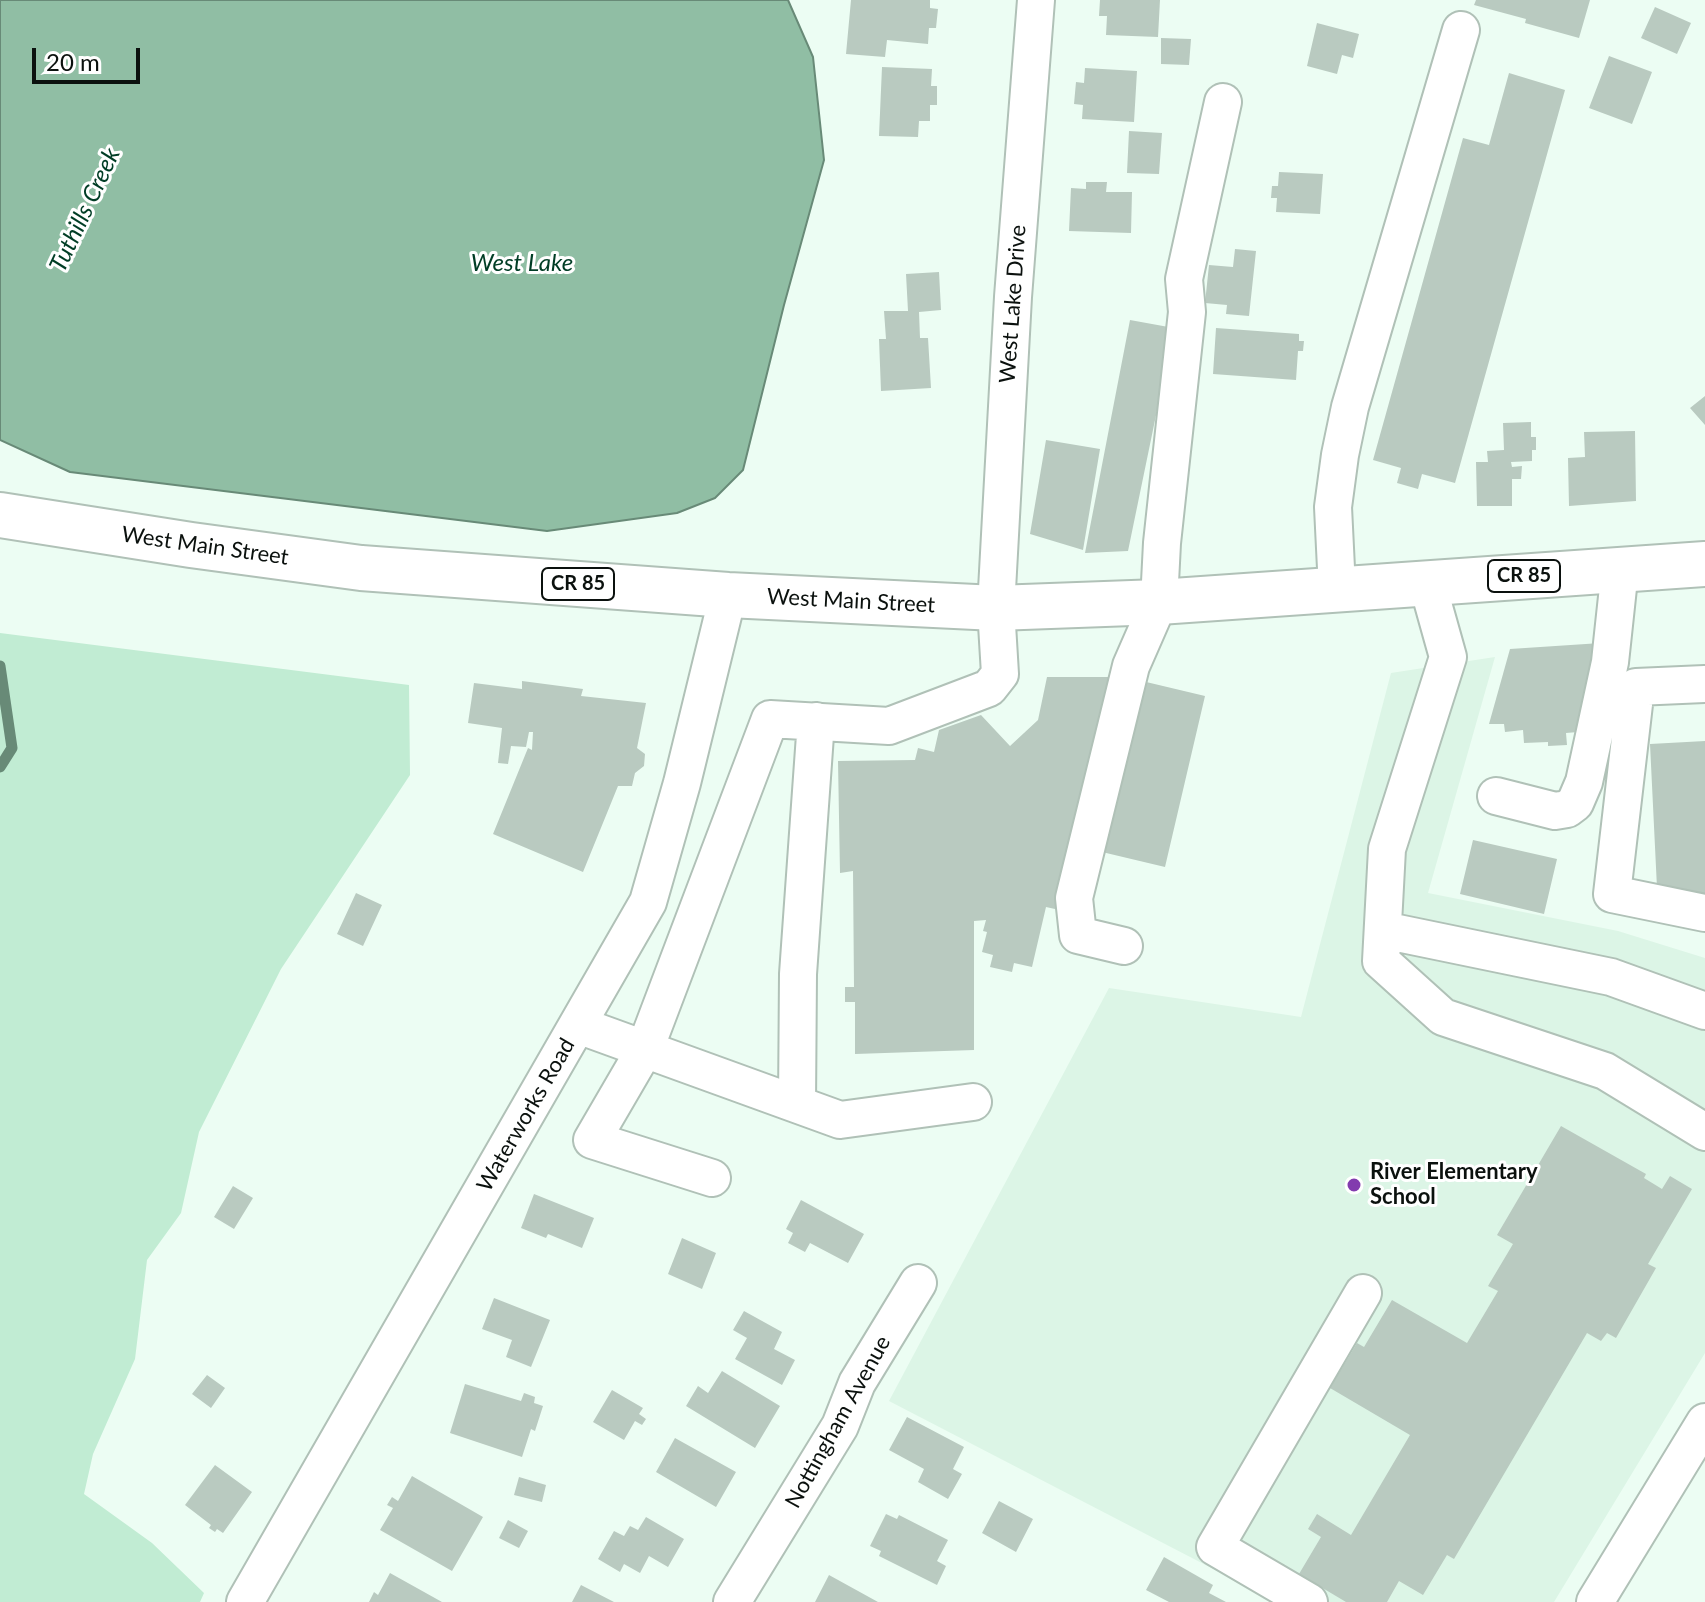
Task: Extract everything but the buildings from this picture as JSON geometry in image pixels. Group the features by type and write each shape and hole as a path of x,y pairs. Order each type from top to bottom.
{"main road":[{"name":"West Main Street","path":"0,515 361,568 728,595 996,608 1159,602 1705,564"}],"street":[{"name":"West Lake Drive","path":"645,1049 770,719 889,726 989,688 1000,674 996,608 1013,297 1036,0"},
{"path":"1337,589 1333,507 1350,407 1461,30"},
{"path":"1124,946 1078,935 1074,898 1131,666 1159,602 1162,543 1187,312 1184,279 1223,102"},
{"path":"1496,796 1555,811 1567,809 1575,803 1584,782 1610,662 1620,569"},
{"path":"1427,582 1448,657 1387,849 1381,961 1443,1017 1605,1071 1705,1132"},
{"name":"Waterworks Road","path":"245,1602 648,902 682,783 728,595"},
{"path":"1705,684 1636,687 1612,894 1705,913"},
{"path":"797,1104 798,974 816,721"},
{"path":"1383,930 1611,977 1705,1011"},
{"path":"578,1025 840,1120 973,1102"},
{"path":"645,1049 592,1140 712,1178"},
{"name":"Nottingham Avenue","path":"732,1602 840,1426 857,1383 918,1283"},
{"path":"1309,1602 1215,1547 1363,1293"},
{"path":"1595,1602 1705,1422"}],"shaded area":[{"path":"0,633 409,685 410,775 281,969 199,1132 181,1213 147,1260 135,1359 93,1454 84,1494 152,1543 204,1593 200,1602 0,1602"},
{"name":"River Elementary School","path":"1495,657 1428,893 1618,931 1705,958 1705,1353 1554,1602 1277,1602 889,1401 1109,988 1301,1017 1391,673"}],"water":[{"name":"West Lake","path":"0,0 788,0 813,57 824,160 743,470 715,498 677,513 547,531 70,472 0,440"}],"waterway":[{"name":"Tuthills Creek","path":"0,666 12,748 0,767"}],"place":[{"name":"River Elementary School","path":"1354,1185"}]}
